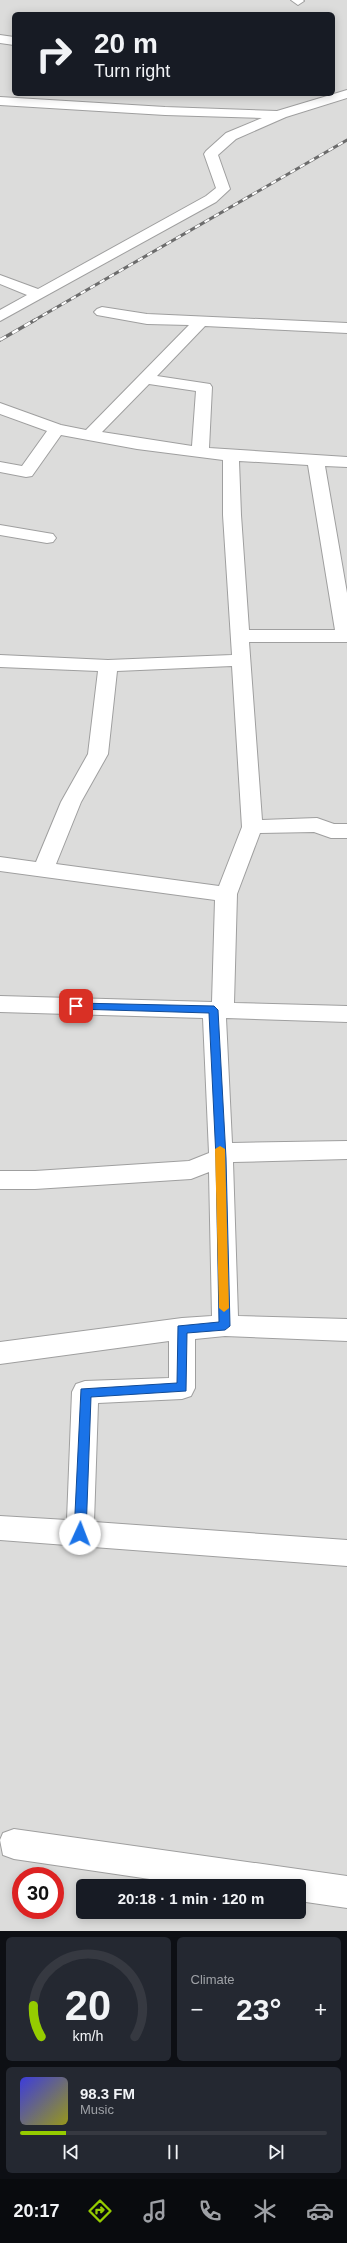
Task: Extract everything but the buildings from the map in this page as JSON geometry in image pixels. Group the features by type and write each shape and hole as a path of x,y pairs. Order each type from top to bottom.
{"street":[{"path":"0,39 12,41"},
{"path":"0,316 211,199 223,189 221,180 213,168 211,154 231,136 281,114 347,94"},
{"path":"0,101 165,111 281,114"},
{"path":"0,279 39,294"},
{"path":"102,312 147,319 347,328"},
{"path":"90,435 202,321"},
{"path":"146,379 204,387 200,452"},
{"path":"0,408 57,429 90,435 230,456 347,462"},
{"path":"0,467 26,472 57,429"},
{"path":"225,1326 218,1010 226,894 252,827 230,456"},
{"path":"240,636 346,636 316,461"},
{"path":"0,530 47,538"},
{"path":"0,661 108,666 242,660"},
{"path":"44,869 71,802 98,754 108,666"},
{"path":"252,827 318,825 331,831 347,831"},
{"path":"0,864 226,894"},
{"path":"0,1004 347,1014"},
{"path":"0,1180 35,1180 191,1170 234,1152 347,1150"},
{"path":"0,1353 182,1329 225,1326 347,1330"},
{"path":"80,1534 85,1392 182,1388 182,1329"},
{"path":"0,1528 347,1553"},
{"path":"14,1844 347,1892"}],"shaded area":[{"path":"0,0 347,0 347,1931 0,1931"}],"railway":[{"path":"33,321 347,140"},
{"path":"0,340 35,320"}],"slow traffic":[{"path":"220,1149 224,1308"}],"route":[{"path":"76,1006 214,1010 221,1158 225,1326 182,1329 182,1388 85,1392 80,1534"}]}
